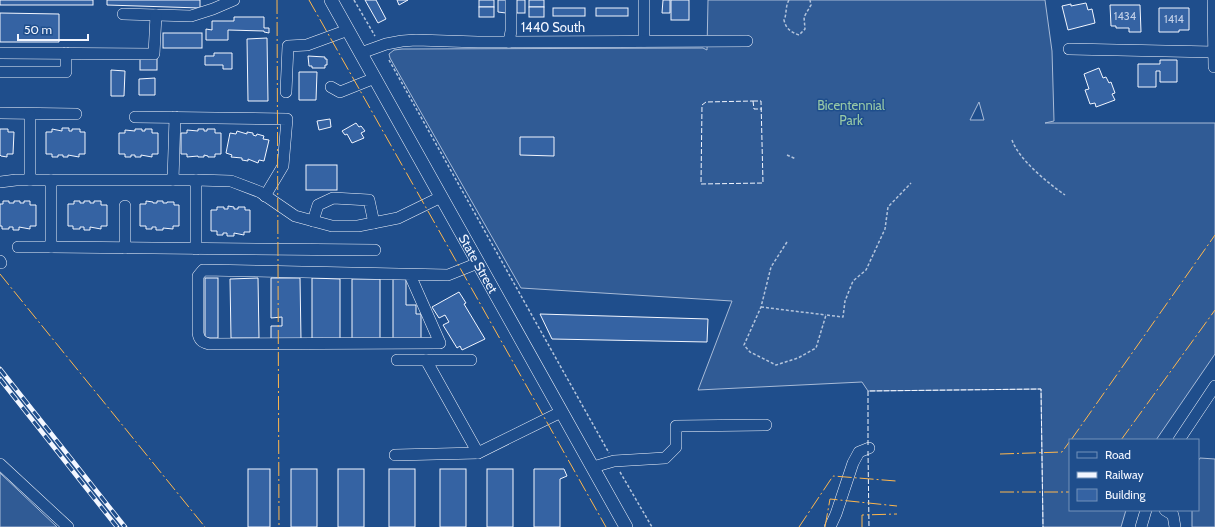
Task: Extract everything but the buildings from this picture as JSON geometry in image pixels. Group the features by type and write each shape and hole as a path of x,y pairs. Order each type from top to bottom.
{"main road":[{"name":"State Street","path":"330,0 362,53 626,527"}],"street":[{"path":"123,14 191,16 234,0"},
{"path":"509,42 511,30 511,0"},
{"path":"644,0 644,41"},
{"path":"1213,0 1214,67"},
{"path":"0,53 154,54 156,15"},
{"path":"286,92 288,46 307,45 348,30"},
{"name":"1440 South","path":"362,53 380,46 402,41 747,41"},
{"path":"1069,49 1214,52"},
{"path":"0,72 66,72 66,53"},
{"path":"331,87 340,92 375,78"},
{"path":"0,113 76,114"},
{"path":"30,114 30,180"},
{"path":"136,117 287,119 283,166 265,196"},
{"path":"173,180 175,117"},
{"path":"0,182 16,180 231,181 260,192 295,216 332,226 358,226 398,218 441,197"},
{"path":"51,180 51,247"},
{"path":"196,180 196,248"},
{"path":"313,221 318,205 333,198 369,200 374,223"},
{"path":"125,206 125,248"},
{"path":"18,247 375,250"},
{"path":"410,275 440,343 209,344 199,339 198,276 203,270 448,275 478,263"},
{"path":"397,360 471,360"},
{"path":"426,360 478,453"},
{"path":"1180,439 1215,386"},
{"path":"395,455 478,453 562,412"},
{"path":"593,467 614,461 665,458 676,447 676,426 766,425"},
{"path":"830,527 836,514 853,463 859,452 869,448"},
{"path":"0,464 68,527"},
{"path":"1141,527 1146,511"},
{"path":"1167,511 1173,515 1175,527"}],"path":[{"path":"354,0 375,36"},
{"path":"789,0 786,4 786,15 784,20 788,29 792,33 799,35 802,34 805,29 804,17 811,5 810,0"},
{"path":"389,60 652,527"},
{"path":"1012,140 1019,154 1047,182 1065,195"},
{"path":"786,155 796,159"},
{"path":"761,308 843,316 845,301 853,281 866,270 884,230 888,207 911,182"},
{"path":"787,242 771,267 761,308 744,345 750,352 776,365 798,358 816,348 826,315"}],"shaded area":[{"path":"708,0 1045,0 1052,51 1054,121 1045,123 1215,123 1215,354 1157,439 1069,439 1069,511 1126,511 1121,527 1043,527 1041,389 868,391 862,382 698,390 732,301 521,288 389,54 394,50 402,49 703,48 707,50","holes":["979,102 984,120 970,120"]},
{"path":"1200,458 1215,459 1215,527 1192,527 1192,511 1199,511"},
{"path":"0,473 57,527 0,527"}],"railway":[{"path":"0,369 125,527"},
{"path":"0,379 117,527"}],"fence":[{"path":"753,101 761,101 763,183 701,184 702,105 706,102 753,101"},
{"path":"753,101 754,109 762,109"},
{"path":"868,445 868,391 1041,389 1043,527"},
{"path":"868,451 869,527"}],"power":[{"path":"277,0 279,527"},
{"path":"309,0 606,527"},
{"path":"1072,439 1215,235"},
{"path":"0,274 205,527"},
{"path":"1122,439 1215,310"},
{"path":"1000,454 1062,452 1069,442"},
{"path":"799,527 833,476 896,481"},
{"path":"1000,492 1069,492"},
{"path":"825,527 830,499 897,506"},
{"path":"862,527 862,515 897,514"}],"park label":[{"name":"Bicentennial Park","path":"851,112"}]}
